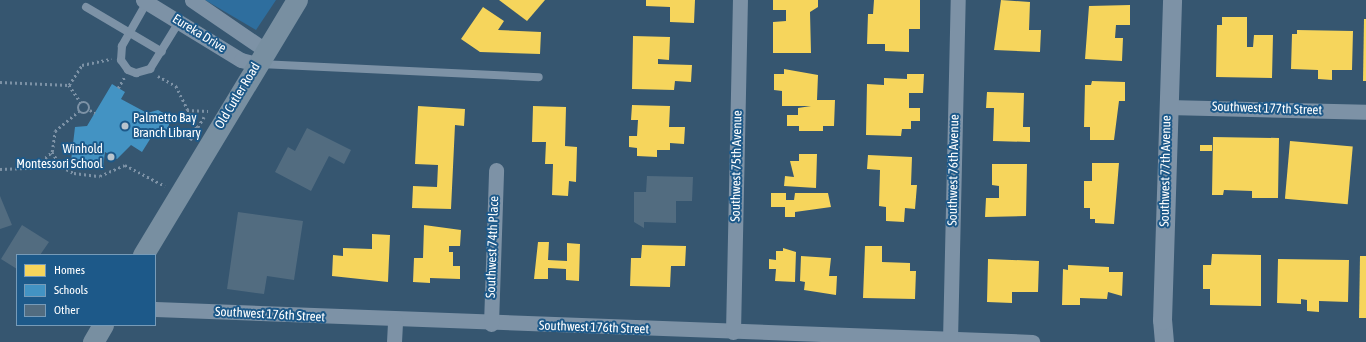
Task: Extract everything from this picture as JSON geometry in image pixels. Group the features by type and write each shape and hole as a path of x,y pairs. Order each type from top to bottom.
{"main road":[{"name":"Old Cutler Road","path":"144,254 261,57 297,0"},
{"path":"93,342 102,326"}],"street":[{"name":"Eureka Drive","path":"192,0 261,57"},
{"path":"179,22 192,0"},
{"name":"Southwest 75th Avenue","path":"733,332 740,0"},
{"name":"Southwest 76th Avenue","path":"950,340 958,0"},
{"name":"Southwest 77th Avenue","path":"1164,342 1162,320 1167,107 1172,0"},
{"name":"Eureka Drive","path":"146,1 241,60 261,57"},
{"name":"Southwest 177th Street","path":"1167,107 1366,112"},
{"name":"Southwest 74th Place","path":"490,324 496,170"},
{"name":"Southwest 176th Street","path":"156,309 490,324 1032,342"},
{"path":"394,342 395,320"}],"lane":[{"path":"146,1 121,52 121,60 128,70 136,73 150,69 162,52 179,22"},
{"path":"86,7 162,52"},
{"path":"261,57 539,77"}],"path":[{"path":"118,88 124,78"},
{"path":"0,81 69,84 80,103 79,111 55,131 52,152 34,168 0,169"},
{"path":"80,103 89,103 90,110"},
{"path":"79,111 84,114 90,110"},
{"path":"90,110 95,113"},
{"path":"186,110 208,111"},
{"path":"52,152 62,167 74,173 100,176 125,166 167,187"}],"shaded area":[{"path":"205,0 276,0 256,30"}],"building: Homes":[{"path":"499,0 545,0 527,21"},
{"path":"646,0 695,0 694,23 670,22 670,7 646,6"},
{"path":"773,0 818,0 818,7 810,12 811,53 773,53 773,22 786,21 786,10 773,10"},
{"path":"874,0 920,0 920,29 909,29 909,52 885,51 885,44 867,44 868,14 873,14"},
{"path":"1001,0 1030,2 1029,30 1041,30 1040,52 994,50"},
{"path":"1130,5 1130,25 1116,25 1115,38 1123,38 1122,61 1085,59 1089,6"},
{"path":"483,7 504,21 498,30 541,32 540,54 480,52 461,39"},
{"path":"1222,17 1247,17 1247,47 1253,47 1254,35 1273,35 1272,78 1216,77 1217,25 1222,25"},
{"path":"1364,19 1366,19 1366,81 1363,81"},
{"path":"1297,30 1353,31 1352,70 1332,70 1332,80 1318,79 1318,70 1291,69 1292,34 1297,34"},
{"path":"633,36 670,37 669,60 658,59 658,64 692,65 691,82 675,81 674,90 632,89"},
{"path":"784,69 818,75 817,100 835,100 834,126 823,126 823,131 799,131 799,126 787,126 787,115 798,115 798,108 811,106 782,106 782,91 774,90 774,74 784,74"},
{"path":"907,74 924,74 923,93 909,93 909,108 920,108 920,121 911,121 911,129 902,129 901,136 866,135 867,84 884,85 884,78 907,79"},
{"path":"1092,81 1125,82 1125,101 1119,101 1114,140 1090,140 1090,127 1084,127 1085,85 1091,85"},
{"path":"987,92 1024,93 1023,127 1030,127 1030,142 993,141 994,108 986,108"},
{"path":"632,105 670,106 669,127 685,127 684,144 670,143 670,150 657,150 657,157 637,156 637,148 629,147 629,136 637,136 638,120 631,120"},
{"path":"418,106 465,109 464,126 455,125 451,209 412,208 413,186 437,187 438,165 415,164"},
{"path":"533,106 566,107 565,146 577,147 576,182 569,181 568,196 552,195 553,164 545,164 546,142 532,142"},
{"path":"1213,137 1279,138 1278,198 1252,198 1252,191 1224,190 1223,195 1212,195"},
{"path":"1290,141 1353,146 1348,204 1285,199"},
{"path":"1200,145 1212,145 1212,151 1200,151"},
{"path":"799,154 817,154 816,188 784,186 785,176 794,177 790,161 799,161"},
{"path":"868,155 912,157 911,185 917,185 915,209 905,208 904,222 886,221 886,207 879,206 880,170 867,169"},
{"path":"1092,163 1119,163 1114,224 1095,223 1095,219 1090,219 1090,208 1084,208 1084,181 1092,181"},
{"path":"992,164 1027,164 1026,216 985,217 986,198 999,198 999,186 992,185"},
{"path":"771,193 786,193 786,200 794,200 795,193 828,193 831,207 795,212 795,217 785,217 785,207 771,207"},
{"path":"424,225 461,230 460,246 449,246 449,252 453,252 453,266 460,266 460,279 430,278 430,283 413,282 414,258 423,258"},
{"path":"372,234 390,235 388,282 332,276 333,255 343,256 343,248 372,249"},
{"path":"538,242 549,242 548,260 567,261 567,243 580,244 579,281 566,280 566,269 548,268 548,279 534,279"},
{"path":"642,245 686,246 685,266 671,266 670,287 630,286 631,258 641,258"},
{"path":"865,246 882,246 882,262 910,263 910,271 916,271 915,299 863,298"},
{"path":"783,248 796,252 795,282 775,281 776,269 769,269 769,259 776,260 776,251 783,251"},
{"path":"1212,254 1261,255 1261,306 1210,305 1210,289 1203,289 1203,265 1211,265"},
{"path":"801,256 831,258 829,276 837,276 836,295 804,290 805,282 800,281"},
{"path":"1360,256 1366,256 1366,318 1359,318"},
{"path":"988,259 1039,261 1038,292 1012,292 1012,303 987,302"},
{"path":"1278,259 1349,260 1348,302 1319,301 1319,312 1307,311 1307,300 1301,299 1301,304 1277,303"},
{"path":"1068,265 1109,267 1109,272 1123,272 1122,296 1108,292 1107,299 1080,298 1080,305 1062,305 1063,269 1068,270"}],"building: Schools":[{"name":"Palmetto Bay Branch Library","path":"112,84 125,92 121,99 147,113 158,110 167,115 169,125 164,134 152,136 142,152 131,145 117,159 105,152 103,168 77,166 78,162 71,161 75,127 87,126"}],"building: Other":[{"path":"307,128 351,150 344,164 329,156 311,191 275,172 288,147 295,151"},
{"path":"647,176 693,177 692,201 676,201 676,223 644,222 644,228 634,222 634,192 646,192"},
{"path":"0,196 12,225 0,229"},
{"path":"238,212 303,221 294,280 267,276 264,294 227,289"},
{"path":"22,225 49,242 41,254 16,254 16,268 1,259"}],"place":[{"name":"Palmetto Bay Branch Library","path":"125,126"},
{"name":"Winhold Montessori School","path":"111,157"}]}
